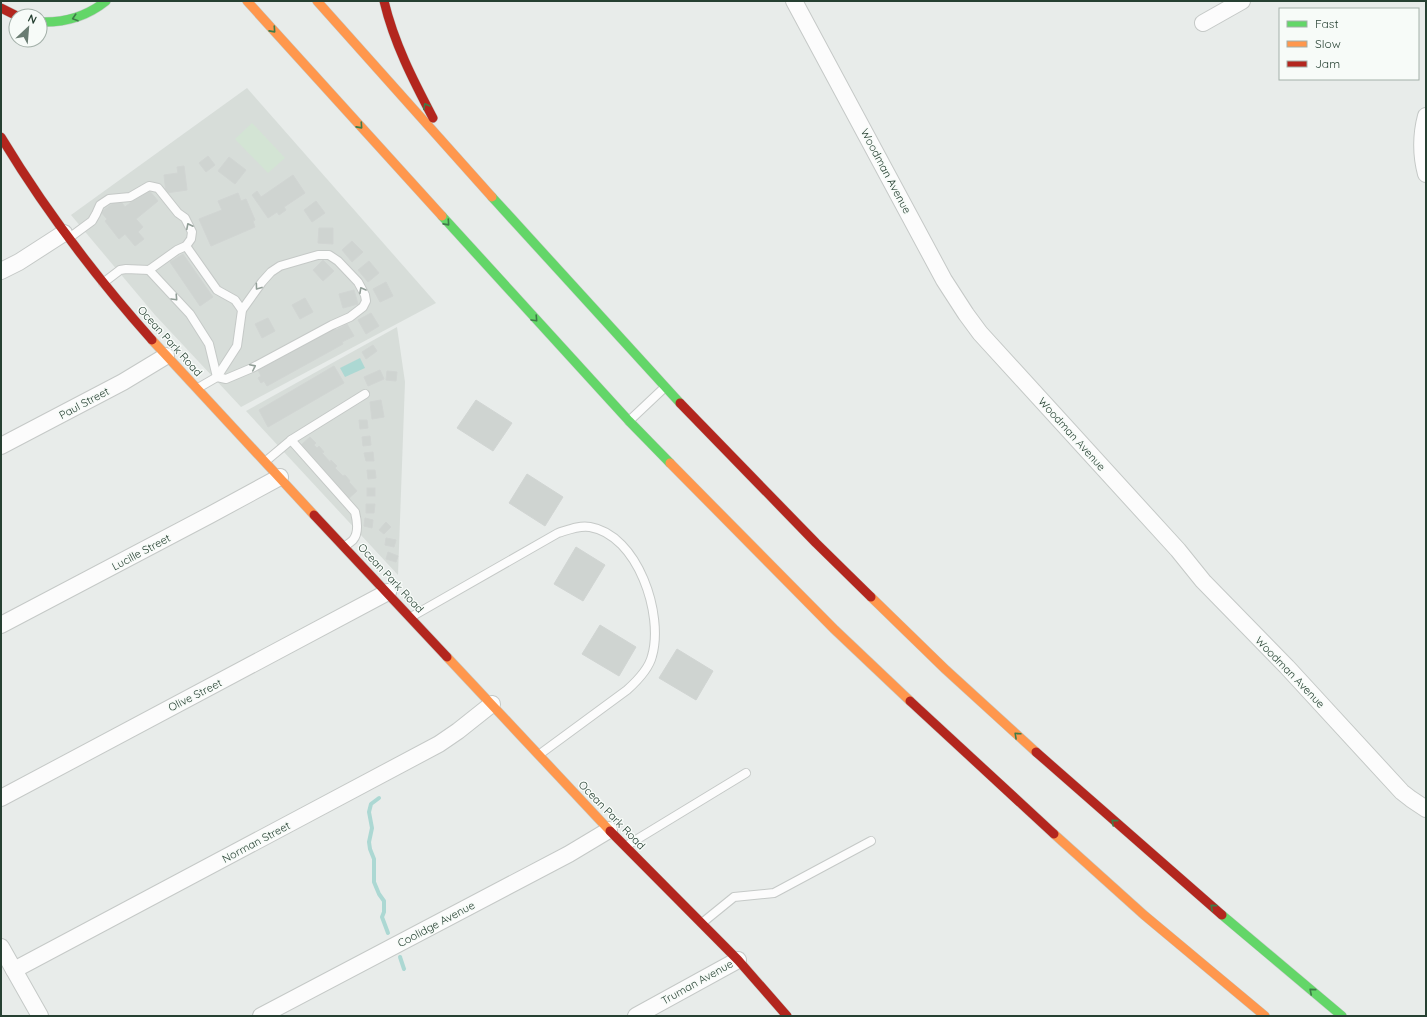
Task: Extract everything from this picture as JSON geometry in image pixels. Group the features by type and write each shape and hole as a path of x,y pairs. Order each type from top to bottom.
{"main road":[{"path":"48,22 59,22 77,18 98,8 106,1"},
{"path":"247,1 509,292 629,421 834,629 986,772 1144,915 1265,1016"},
{"path":"317,1 452,153 665,388 812,539 887,613 1039,756 1180,879 1342,1016"},
{"path":"384,1 387,16 403,60 452,153"},
{"name":"Ocean Park Road","path":"1,137 38,196 66,236 103,284 166,356 609,830 738,960 787,1016"}],"street":[{"name":"Woodman Avenue","path":"794,1 944,280 980,333 1178,550 1203,581 1287,667 1402,792 1426,809"},
{"path":"1203,23 1242,1"},
{"path":"1426,116 1423,128 1422,148 1426,174"},
{"path":"1,271 66,236"},
{"name":"Paul Street","path":"1,446 129,378 166,356"},
{"name":"Lucille Street","path":"1,625 280,477"},
{"name":"Olive Street","path":"1,798 388,592"},
{"name":"Norman Street","path":"14,970 439,744 492,704"},
{"name":"Coolidge Avenue","path":"261,1016 569,854 609,830"},
{"path":"1,947 40,1016"},
{"name":"Truman Avenue","path":"636,1016 738,960"}],"lane":[{"path":"66,236 92,221 100,205 109,198 130,197 149,186 153,186 160,190 178,213 185,218 191,227 192,236 186,246 177,250 149,270 120,270 103,284"},
{"path":"186,246 217,290 235,300 242,310"},
{"path":"197,389 217,377 237,346 242,310 262,282 271,272 280,266 318,255 329,255 338,261 358,282 365,295 366,301 363,307 350,317 332,325 252,368 226,379 217,377"},
{"path":"149,270 190,314 209,344 217,377"},
{"path":"629,421 665,388"},
{"path":"265,461 291,440 365,394"},
{"path":"291,440 355,512 357,518 356,535 353,540 344,546"},
{"path":"411,617 558,533 569,529 591,527 602,531 623,546 631,555 642,574 653,607 655,646 652,658 637,680 627,690 539,754"},
{"path":"626,847 746,773"},
{"path":"702,923 734,897 774,893 871,841"}],"shaded area":[{"path":"247,88 436,303 241,407 155,315 71,215"},
{"path":"397,327 405,382 398,575 246,411"}],"green space":[{"path":"252,123 285,158 268,173 235,139"}],"water":[{"path":"360,358 365,368 345,377 340,368"}],"building":[{"path":"208,156 215,165 206,172 199,163"},
{"path":"229,157 246,170 235,184 218,171"},
{"path":"184,166 187,190 166,193 164,175 178,173 177,167"},
{"path":"293,175 305,193 284,207 286,210 279,215 277,212 268,218 252,195 257,191 261,197"},
{"path":"148,189 158,201 136,219 143,227 138,232 144,239 135,246 125,234 119,239 105,221 107,219 101,212 119,199 125,207"},
{"path":"238,193 241,201 246,199 255,220 253,221 255,227 211,246 199,219 222,210 218,201"},
{"path":"316,201 325,213 312,222 304,210"},
{"path":"319,228 333,228 333,244 318,243"},
{"path":"352,241 363,252 352,262 342,250"},
{"path":"183,254 213,297 200,306 170,262"},
{"path":"323,260 334,271 323,281 313,270"},
{"path":"369,261 379,273 368,282 358,270"},
{"path":"386,282 393,296 380,302 373,289"},
{"path":"354,290 358,304 343,308 339,294"},
{"path":"305,298 313,312 300,319 292,305"},
{"path":"371,313 379,326 366,334 358,320"},
{"path":"268,318 275,331 262,338 255,324"},
{"path":"347,324 354,336 342,342 343,344 267,386 264,381 261,383 258,378 261,376 258,370 335,328 336,330"},
{"path":"373,345 377,351 366,359 362,352"},
{"path":"334,366 344,383 268,427 259,410"},
{"path":"380,370 384,379 368,386 364,377"},
{"path":"387,371 397,372 396,381 386,380"},
{"path":"381,400 384,417 372,419 370,402"},
{"path":"476,400 512,423 493,451 457,428"},
{"path":"359,420 367,420 368,428 360,429"},
{"path":"370,436 371,445 363,446 362,437"},
{"path":"310,437 316,443 314,445 317,448 319,446 324,452 322,453 330,462 331,460 337,466 335,468 343,476 345,475 357,491 348,499 300,446"},
{"path":"373,452 374,461 366,461 364,453"},
{"path":"367,470 375,470 376,478 368,479"},
{"path":"527,474 563,497 545,526 509,503"},
{"path":"367,488 375,488 375,496 367,496"},
{"path":"366,504 375,504 374,513 366,513"},
{"path":"365,518 373,520 372,528 364,526"},
{"path":"386,522 391,527 384,534 379,530"},
{"path":"386,538 396,540 394,547 385,545"},
{"path":"576,547 605,565 583,601 554,584"},
{"path":"388,552 398,556 396,562 386,559"},
{"path":"600,625 636,647 619,676 582,654"},
{"path":"677,649 713,671 696,700 659,678"}],"waterway":[{"path":"379,798 371,804 369,812 372,828 369,842 374,859 374,882 384,901 384,912 382,917 388,933"},
{"path":"400,957 404,969"}],"traffic: fast":[{"path":"48,22 75,18 91,11 106,1"},
{"path":"492,197 680,403"},
{"path":"442,216 629,421 670,463"},
{"path":"1222,915 1342,1016"}],"traffic: slow":[{"path":"247,1 442,216"},
{"path":"317,1 492,197"},
{"path":"152,340 314,515"},
{"path":"670,463 834,629 910,701"},
{"path":"871,597 945,669 1036,752"},
{"path":"447,657 610,831"},
{"path":"1054,834 1144,915 1265,1016"}],"traffic: jam":[{"path":"384,1 393,32 411,75 433,118"},
{"path":"1,8 8,12"},
{"path":"1,137 35,191 72,242 111,292 152,340"},
{"path":"680,403 816,543 871,597"},
{"path":"314,515 447,657"},
{"path":"910,701 1054,834"},
{"path":"1036,752 1222,915"},
{"path":"610,831 738,960 787,1016"}]}
